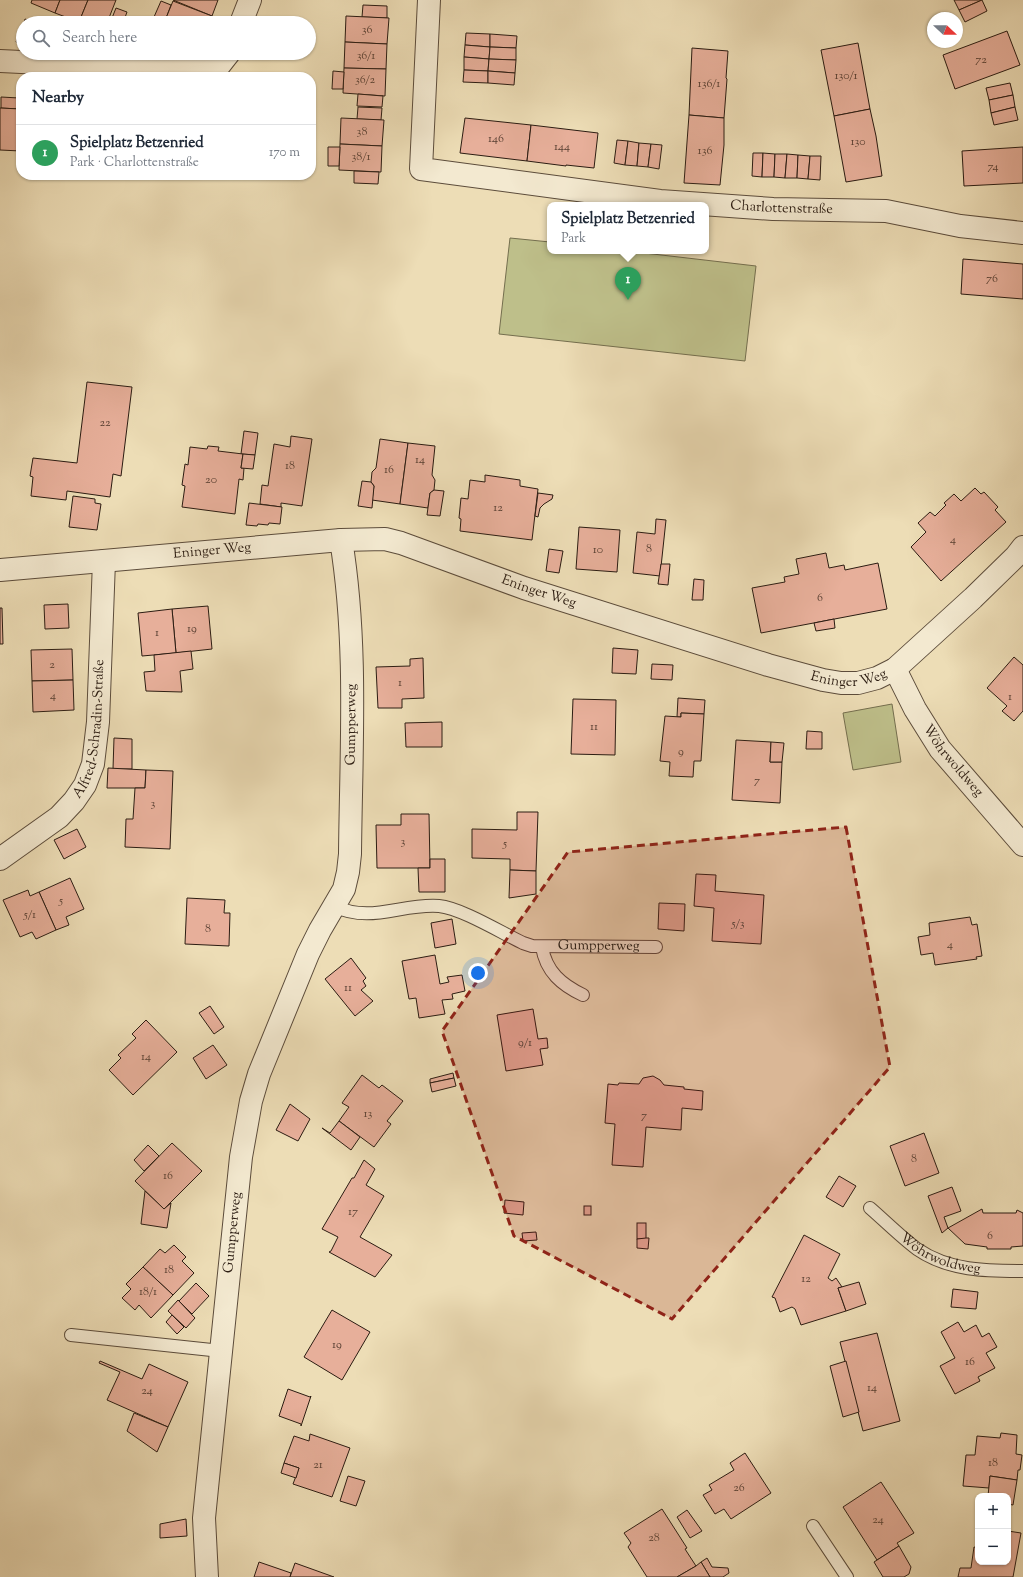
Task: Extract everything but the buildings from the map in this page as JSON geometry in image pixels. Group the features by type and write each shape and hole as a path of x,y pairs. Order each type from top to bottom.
{"street":[{"path":"244,16 250,0"},
{"name":"Charlottenstraße","path":"429,0 421,169 685,202"},
{"path":"0,61 209,71 218,68 224,60"},
{"name":"Charlottenstraße","path":"709,204 773,209 886,211 960,226 1023,233"},
{"name":"Eninger Weg","path":"0,570 341,540 379,539 401,543 524,588 800,675 841,683 858,683 877,678 895,669 973,598 1016,556 1023,547"},
{"name":"Gumpperweg","path":"207,1577 204,1518 241,1157 251,1101 270,1044 308,954 344,889 348,872 350,854 352,652 347,579 341,540"},
{"name":"Alfred-Schradin-Straße","path":"0,859 59,817 74,801 85,785 93,764 98,722 104,561"},
{"name":"Wöhrwoldweg","path":"895,669 915,709 940,749 1023,845"}],"lane":[{"name":"Gumpperweg","path":"334,906 345,911 376,914 440,906 454,910 532,946 656,947"},
{"name":"Gumpperweg","path":"542,947 543,955 550,970 562,984 584,995"},
{"name":"Wöhrwoldweg","path":"870,1208 916,1248 936,1259 958,1267 973,1270 1023,1271"},
{"path":"71,1335 221,1351"},
{"path":"813,1526 847,1577"}],"highlighted area":[{"path":"846,827 890,1067 672,1319 514,1236 442,1031 568,852"}],"green space":[{"path":"510,238 547,242 547,254 653,254 756,266 745,361 499,334"},
{"path":"892,704 901,762 853,770 843,713"}],"place":[{"name":"Spielplatz Betzenried","path":"628,300"}]}
